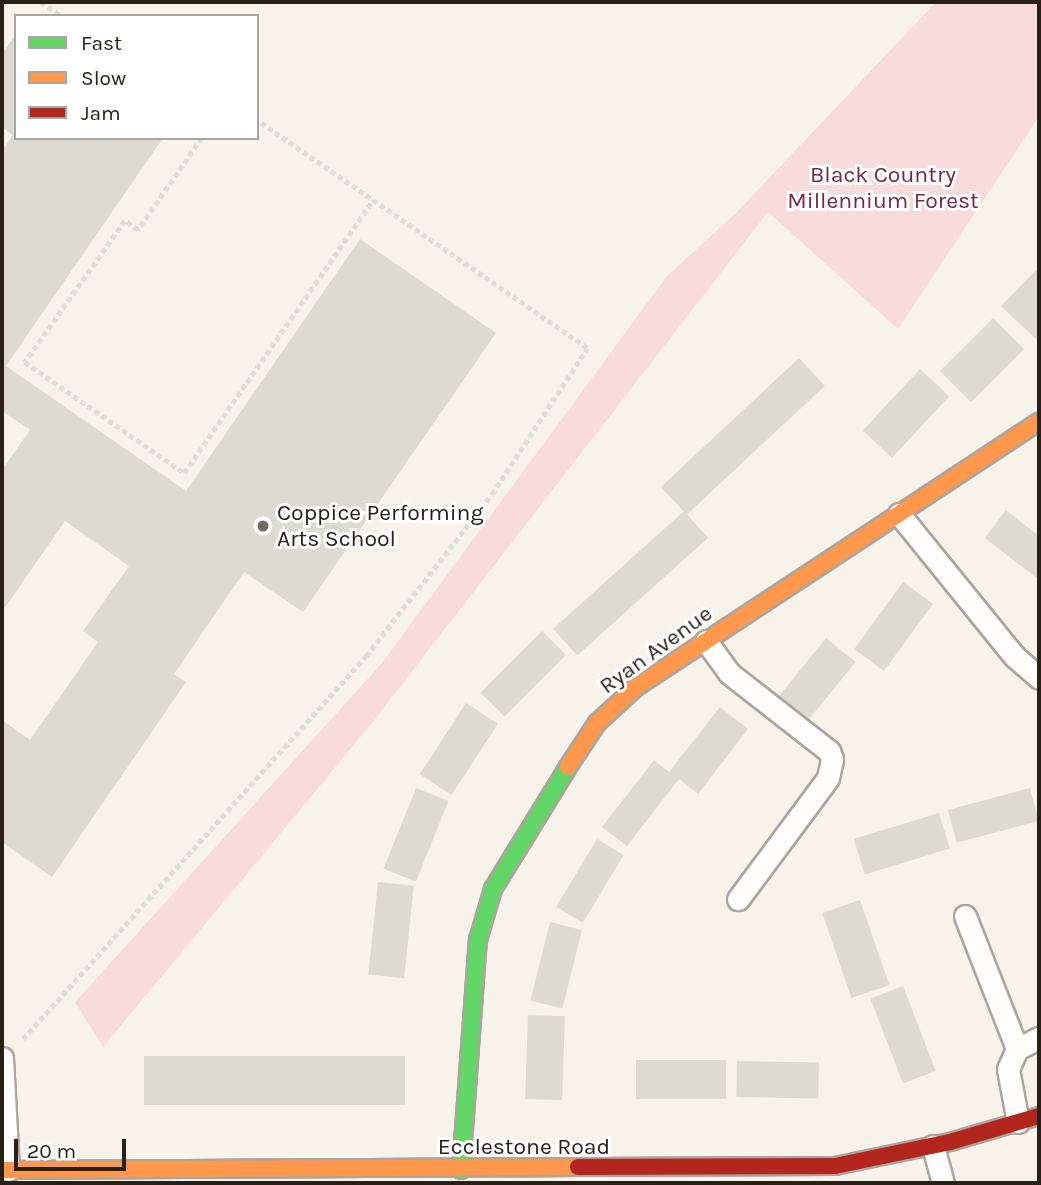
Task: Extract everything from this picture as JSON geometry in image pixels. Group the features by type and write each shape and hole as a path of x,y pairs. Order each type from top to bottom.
{"street":[{"name":"Ryan Avenue","path":"461,1170 471,998 478,940 493,889 529,825 597,723 635,688 1039,422"},
{"name":"Ecclestone Road","path":"5,1170 461,1170 755,1175 835,1166 933,1146 1039,1115"}],"lane":[{"path":"899,514 1014,656 1039,678"},
{"path":"706,641 729,673 830,751 832,760 828,778 738,899"},
{"path":"964,916 1017,1049"},
{"path":"1018,1122 1008,1069 1017,1049 1039,1038"},
{"path":"2,1060 5,1170"},
{"path":"933,1146 943,1183"}],"path":[{"path":"2,7 5,2"},
{"path":"41,2 59,14"},
{"path":"2,1060 366,656 492,494 587,348 259,121"},
{"path":"201,140 138,230 125,221 24,362 184,473 373,200"}],"green space":[{"name":"Black Country Millennium Forest","path":"936,2 1039,2 1039,116 898,329 768,212 372,723 103,1047 75,1002 382,663 667,276 737,212"}],"building":[{"path":"14,37 14,140 162,140 6,366 186,491 360,239 496,333 303,612 244,572 174,674 186,682 52,877 2,842 2,720 30,740 98,642 83,631 129,566 65,521 2,612 2,470 30,430 2,411 2,151 13,135 2,127 2,54"},
{"path":"1039,267 1039,336 1036,339 1001,306"},
{"path":"993,318 1024,349 971,402 940,371"},
{"path":"799,358 825,386 687,515 661,487"},
{"path":"920,369 949,396 892,458 863,430"},
{"path":"1006,510 1039,536 1039,580 985,538"},
{"path":"684,511 708,538 577,656 553,629"},
{"path":"903,582 933,604 884,671 854,649"},
{"path":"542,631 566,655 505,717 480,693"},
{"path":"826,638 856,662 806,723 776,699"},
{"path":"466,703 498,724 452,795 420,774"},
{"path":"720,707 748,729 698,794 679,779 627,846 602,827 654,760 669,772"},
{"path":"416,788 448,801 416,882 383,869"},
{"path":"1030,788 1039,821 957,843 948,810"},
{"path":"939,813 950,848 865,874 854,839"},
{"path":"597,839 624,855 583,923 556,907"},
{"path":"378,882 414,886 404,978 368,974"},
{"path":"860,900 889,985 851,998 822,913"},
{"path":"550,922 582,930 562,1009 530,1001"},
{"path":"903,986 936,1071 903,1083 870,999"},
{"path":"528,1015 565,1016 562,1100 525,1099"},
{"path":"144,1056 405,1056 405,1105 144,1105"},
{"path":"636,1060 726,1060 726,1099 636,1099"},
{"path":"737,1061 819,1062 818,1098 736,1097"}],"traffic: fast":[{"path":"461,1170 478,940 493,889 568,767"}],"traffic: slow":[{"path":"568,767 597,723 635,688 1039,422"},
{"path":"2,1170 578,1167"}],"traffic: jam":[{"path":"578,1167 835,1166 950,1142 1039,1116"}],"place":[{"name":"Coppice Performing Arts School","path":"263,526"}]}
